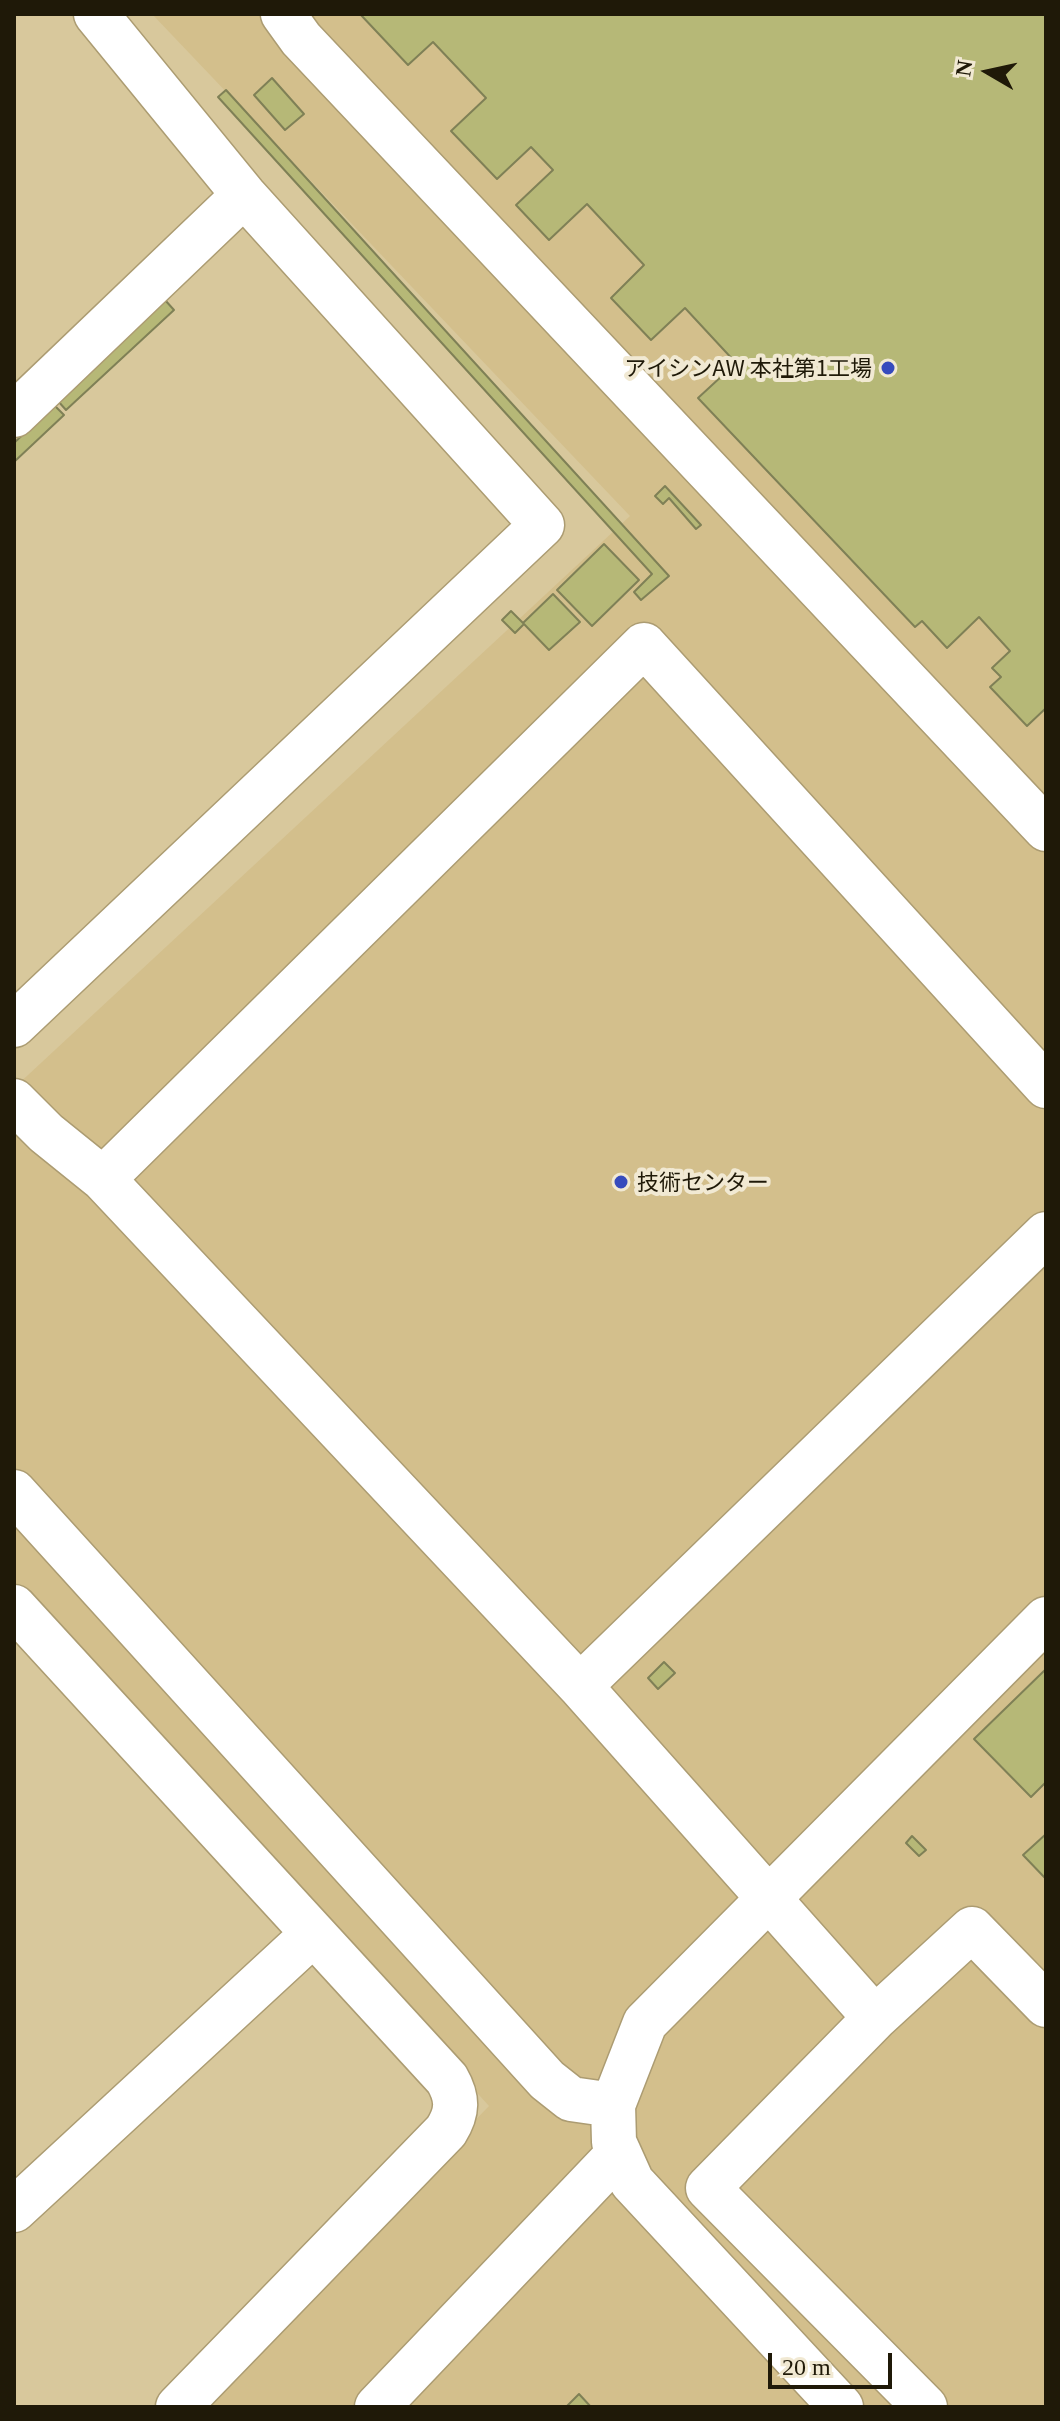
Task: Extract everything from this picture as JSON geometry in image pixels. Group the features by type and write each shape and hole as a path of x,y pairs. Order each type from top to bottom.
{"street":[{"path":"14,1025 542,525 244,195 183,125 96,14"},
{"path":"283,14 301,39 1046,829"},
{"path":"14,415 244,195"},
{"path":"103,1179 644,645 1046,1086"},
{"path":"14,1101 46,1133 103,1179 580,1686 875,2018"},
{"path":"580,1686 1046,1234"},
{"path":"14,1492 547,2080 571,2099 613,2105"},
{"path":"14,1607 447,2079 457,2104 454,2119 446,2131 178,2407"},
{"path":"841,2407 649,2204 632,2182 614,2142 613,2105 645,2023 1046,1619"},
{"path":"925,2407 708,2188 875,2018 972,1929 1046,2005"},
{"path":"14,2210 313,1934"},
{"path":"377,2407 619,2153"}],"shaded area":[{"path":"152,14 1046,14 1046,2407 196,2407 489,2106 14,1583 14,1088 630,516"}],"building":[{"name":"アイシンAW 本社第1工場","path":"360,14 1046,14 1046,708 1027,726 990,687 1001,677 992,668 1010,651 979,617 947,648 922,621 915,627 698,398 736,363 685,308 651,340 611,298 644,265 587,204 549,240 516,205 553,170 531,147 497,179 451,131 486,98 433,42 408,65"},
{"path":"272,78 304,114 285,130 254,95"},
{"path":"226,90 669,576 641,600 634,592 652,574 218,97"},
{"path":"165,300 174,310 66,410 58,401"},
{"path":"54,405 64,415 14,462 14,443"},
{"path":"665,486 701,525 696,529 669,498 663,504 655,496"},
{"path":"604,544 639,580 592,626 557,590"},
{"path":"553,594 580,622 549,650 523,623"},
{"path":"511,611 524,624 515,633 502,620"},
{"path":"664,1662 675,1673 658,1689 648,1678"},
{"path":"1046,1669 1046,1782 1031,1797 974,1739"},
{"path":"1046,1834 1046,1879 1023,1855"},
{"path":"912,1836 926,1850 919,1856 906,1843"},
{"path":"579,2394 591,2407 566,2407"}],"place":[{"name":"アイシンAW 本社第1工場","path":"888,368"},
{"name":"技術センター","path":"621,1182"}]}
